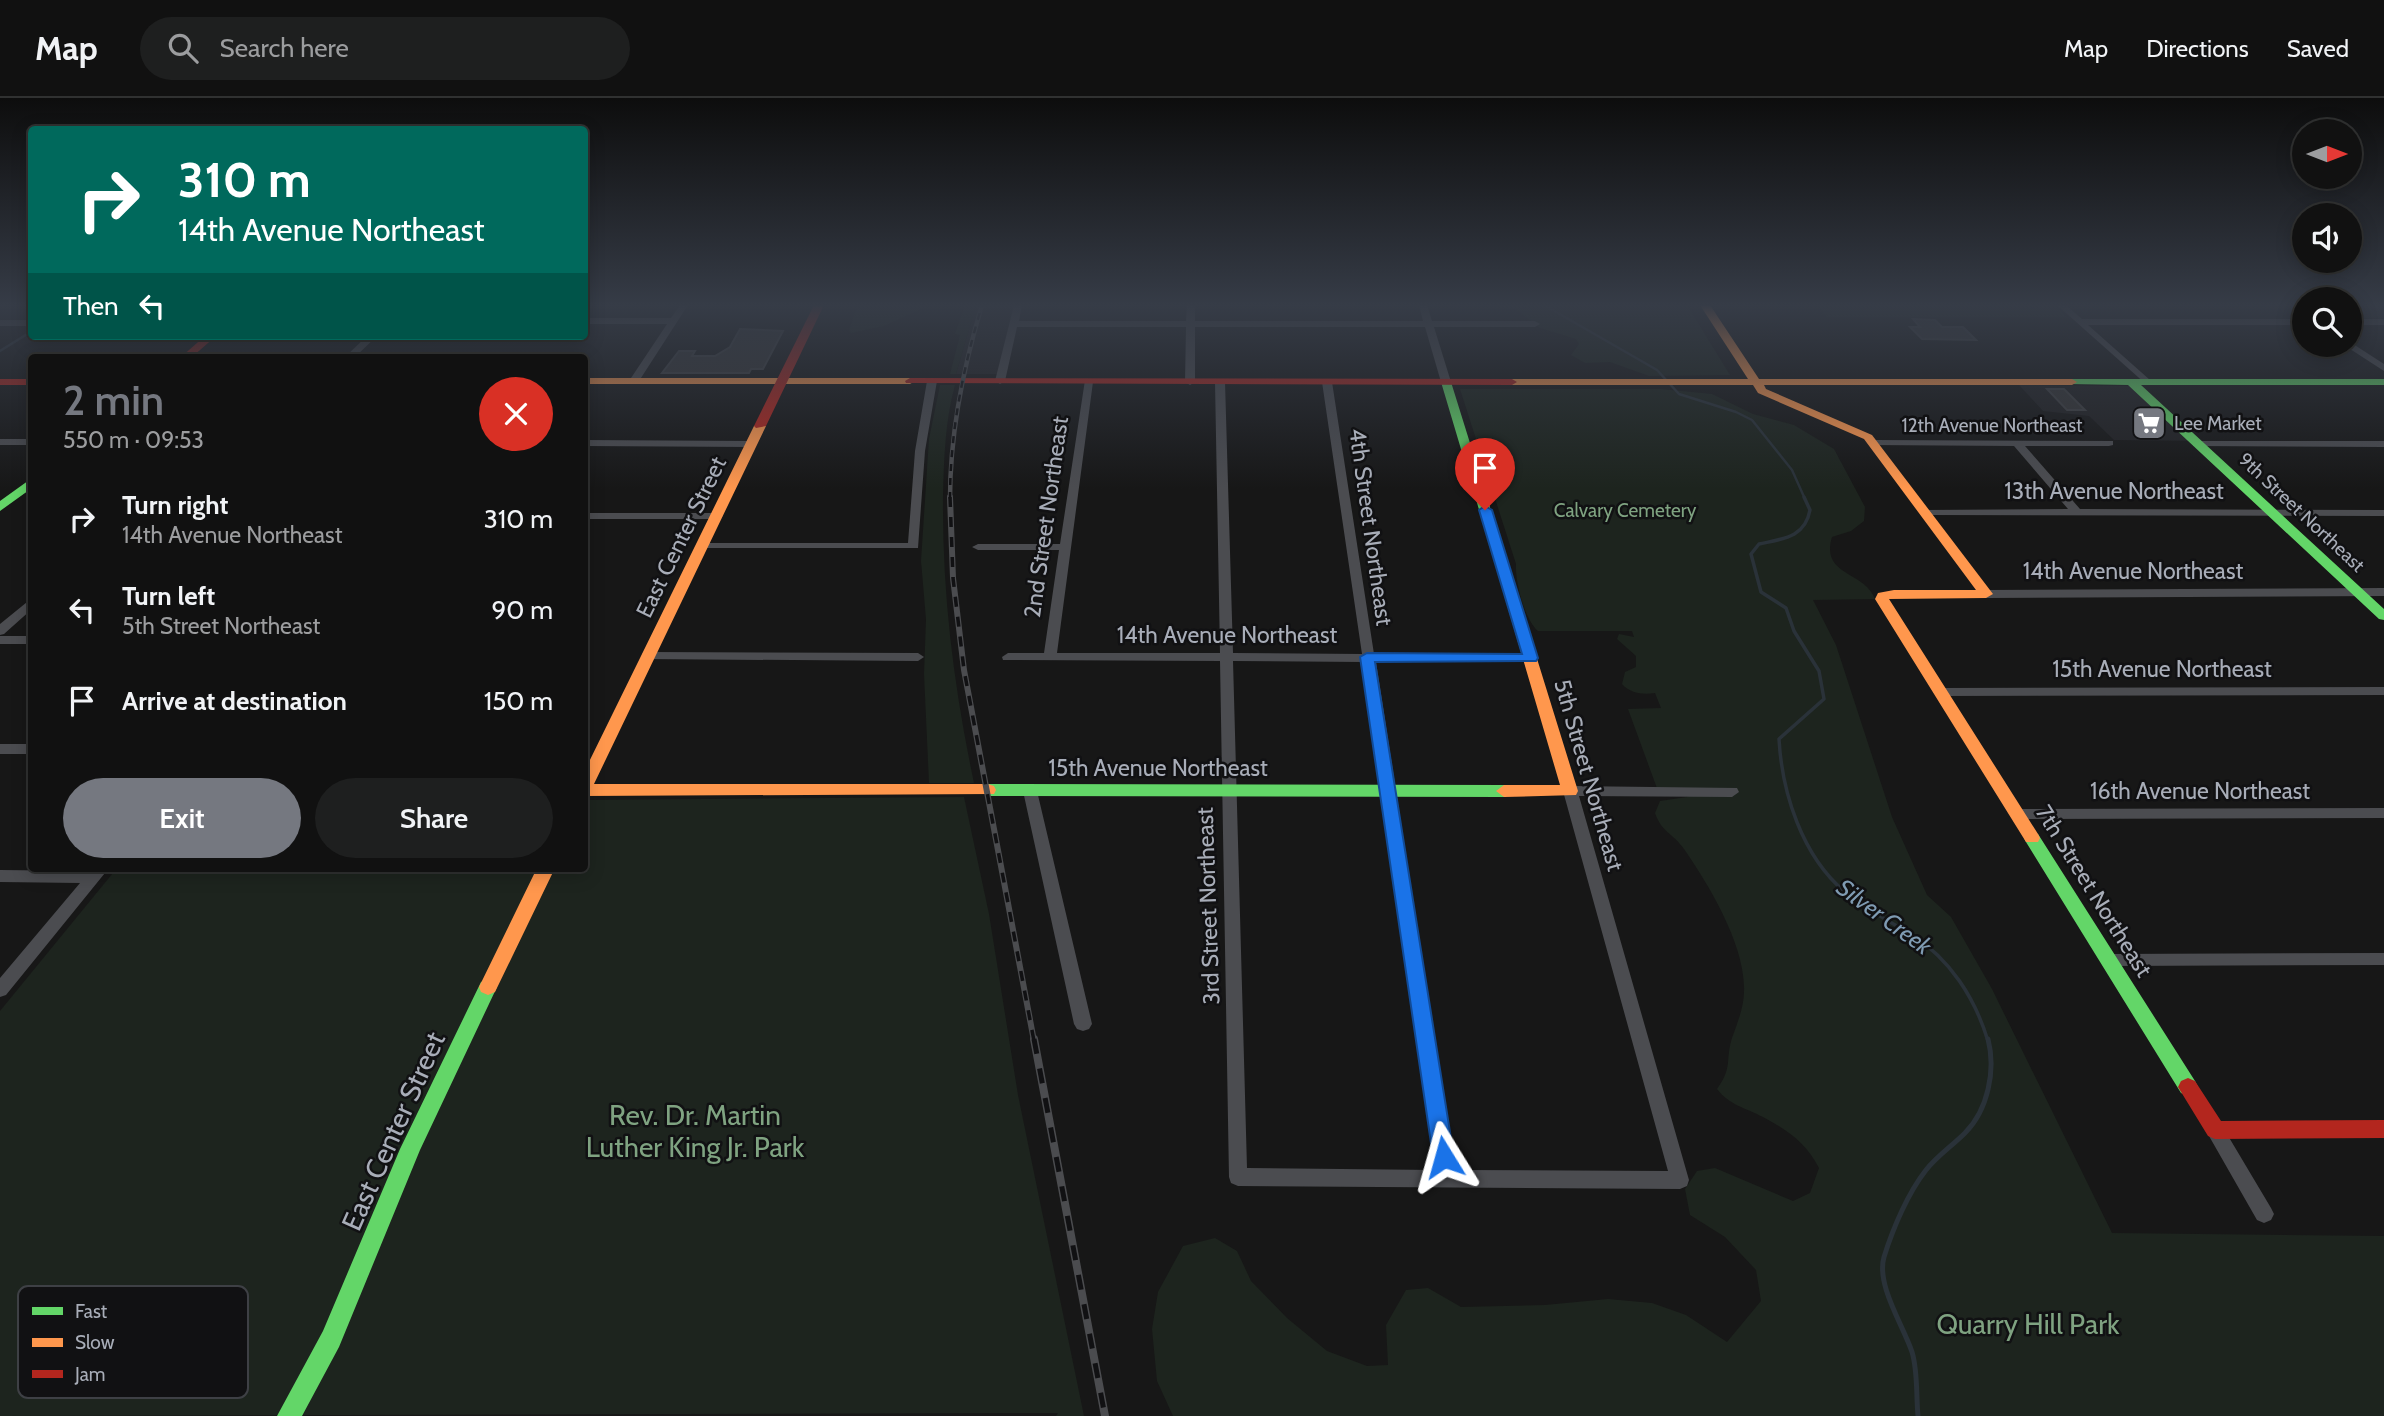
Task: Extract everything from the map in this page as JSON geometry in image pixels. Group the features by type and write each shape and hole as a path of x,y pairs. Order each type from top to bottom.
{"street":[{"path":"634,381 643,367"},
{"name":"East Center Street","path":"588,782 789,367"},
{"path":"1000,381 1003,367"},
{"path":"1190,367 1190,382"},
{"name":"5th Street Northeast","path":"1441,367 1570,791 1680,1180 1447,1178"},
{"path":"1745,367 1770,397 1853,428 1874,443 1986,594"},
{"name":"9th Street Northeast","path":"2124,367 2197,444 2384,616"},
{"path":"588,381 2384,382"},
{"path":"702,546 914,546 920,451 932,381"},
{"path":"0,382 28,382"},
{"name":"2nd Street Northeast","path":"1050,657 1088,382"},
{"name":"3rd Street Northeast","path":"1220,382 1237,1177 1447,1178"},
{"name":"4th Street Northeast","path":"1327,382 1447,1178"},
{"path":"0,442 28,442"},
{"path":"588,443 751,444"},
{"name":"12th Avenue Northeast","path":"1874,443 2109,443"},
{"path":"2017,443 2077,512"},
{"path":"2197,444 2384,444"},
{"path":"0,507 28,485"},
{"name":"13th Avenue Northeast","path":"1927,512 2384,513"},
{"path":"588,516 717,516"},
{"path":"978,547 1065,547"},
{"name":"14th Avenue Northeast","path":"1883,596 2384,592"},
{"name":"7th Street Northeast","path":"1883,596 1882,602 2215,1129 2264,1214"},
{"path":"0,631 28,606"},
{"path":"0,640 28,640"},
{"path":"648,656 918,657"},
{"name":"14th Avenue Northeast","path":"1008,657 1531,658"},
{"name":"15th Avenue Northeast","path":"1940,692 2384,691"},
{"path":"0,749 28,749"},
{"name":"15th Avenue Northeast","path":"588,790 1732,792"},
{"path":"1030,790 1083,1024"},
{"name":"16th Avenue Northeast","path":"2017,814 2384,813"},
{"name":"East Center Street","path":"289,1416 331,1339 410,1149 544,872"},
{"path":"0,876 97,873"},
{"path":"0,990 97,873"},
{"path":"2109,960 2384,960"},
{"path":"2215,1129 2384,1129"}],"shaded area":[{"path":"958,367 1000,367 998,374 956,374"},
{"path":"2019,385 2141,386 2201,441 2114,440 2089,416 2043,411"}],"green space":[{"path":"952,367 958,367 956,374 950,374"},
{"path":"1623,367 1725,367 1730,375 1649,376"},
{"path":"940,385 955,385 945,454 943,533 955,676 974,783 929,783 924,674 926,619 921,561 929,439"},
{"path":"1460,389 1661,389 1712,394 1753,414 1794,425 1834,449 1865,507 1864,521 1851,531 1832,537 1832,559 1870,590 1875,599 1813,600 1836,645 1892,817 1927,895 1951,917 1992,989 2112,1233 2384,1236 2384,1416 1173,1416 1157,1381 1152,1329 1158,1292 1183,1246 1215,1238 1237,1251 1251,1281 1287,1318 1327,1351 1367,1366 1388,1365 1386,1325 1406,1290 1428,1288 1461,1307 1545,1305 1608,1299 1652,1303 1686,1315 1727,1342 1761,1301 1756,1270 1725,1237 1690,1215 1685,1189 1697,1171 1715,1168 1793,1201 1810,1193 1819,1168 1808,1151 1789,1133 1732,1103 1717,1089 1727,1069 1744,993 1738,951 1704,879 1680,843 1661,825 1655,813 1660,801 1687,797 1694,793 1658,791 1628,709 1661,708 1655,693 1637,693 1622,684 1625,672 1636,667 1636,656 1617,639 1619,634 1634,637 1632,631 1538,631 1533,626 1519,591 1516,564"},
{"name":"Rev. Dr. Martin Luther King Jr. Park","path":"964,797 989,914 1018,1095 1084,1416 1056,1416 1058,1413 0,1416 0,1011 114,872 588,872 588,800"}],"building":[{"path":"667,367 764,367 763,369 751,369 749,373 662,373"},
{"path":"2047,389 2064,389 2085,410 2067,410"}],"waterway":[{"name":"Silver Creek","path":"1651,367 1679,394 1736,412 1752,420 1792,470 1805,499"},
{"name":"Silver Creek","path":"1804,497 1810,510 1798,532 1776,541 1759,544 1751,554 1761,592 1786,608 1794,631 1819,671 1824,699 1779,739 1790,802 1806,842 1830,877 1853,898 1912,935 1938,956 1968,995 1988,1041"},
{"name":"Silver Creek","path":"1918,1416 1914,1359 1887,1292 1884,1257 1902,1211 1919,1179 1935,1160 1965,1133 1979,1113 1990,1076 1988,1039"}],"railway":[{"path":"950,498 952,449 966,367"},
{"path":"950,498 953,578 964,670 1034,1041"},
{"path":"1034,1039 1105,1416"}],"traffic: fast":[{"path":"1446,382 1492,533"},
{"path":"2072,382 2384,382"},
{"path":"2131,382 2384,616"},
{"path":"0,507 28,485"},
{"path":"988,790 1504,791"},
{"path":"2032,838 2188,1087"},
{"path":"289,1416 331,1339 410,1149 488,987"}],"traffic: slow":[{"path":"1746,367 1762,391 1868,437 1986,594"},
{"path":"588,381 910,381"},
{"path":"1512,382 2072,382"},
{"path":"588,781 760,426"},
{"path":"1492,533 1570,791 1504,791"},
{"path":"1986,594 1894,594 1883,596 1882,599 2032,838"},
{"path":"588,790 988,790"},
{"path":"488,987 544,872"}],"traffic: jam":[{"path":"760,426 789,367"},
{"path":"910,381 1512,382"},
{"path":"0,382 28,382"},
{"path":"2188,1087 2215,1130 2384,1129"}],"place":[{"name":"Lee Market","path":"2149,423"}],"route":[{"path":"1444,1157 1367,657 1531,658 1485,510"}],"park label":[{"name":"Calvary Cemetery","path":"1625,510"},
{"name":"Quarry Hill Park","path":"2028,1324"}]}
